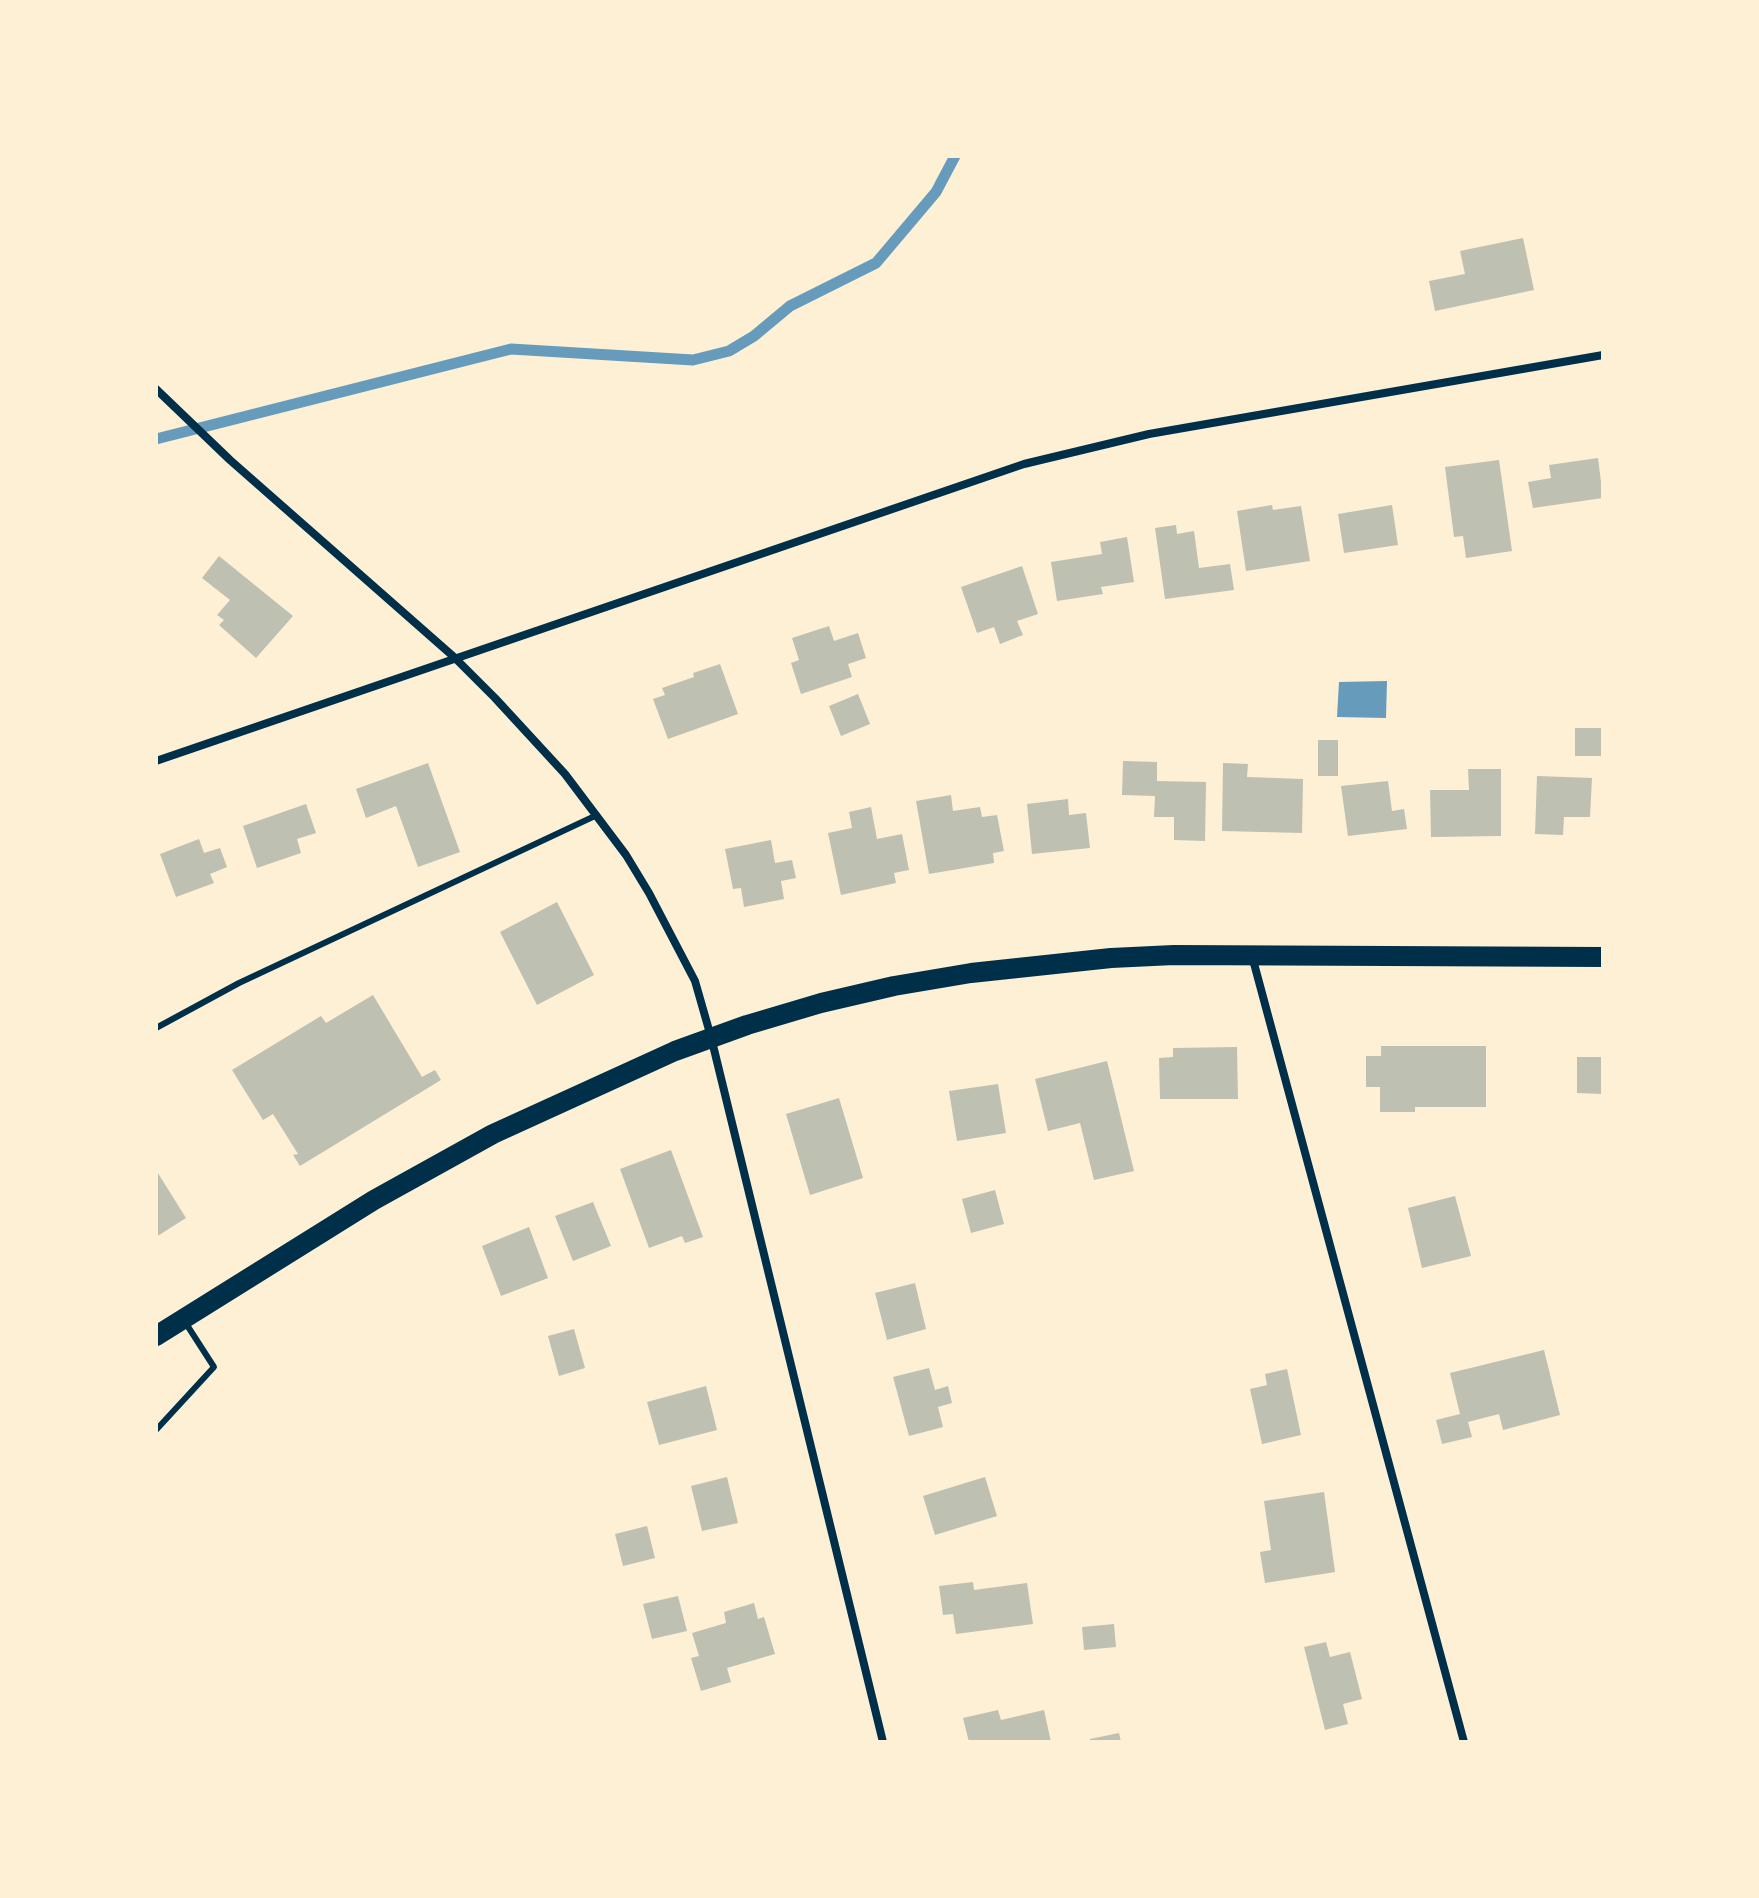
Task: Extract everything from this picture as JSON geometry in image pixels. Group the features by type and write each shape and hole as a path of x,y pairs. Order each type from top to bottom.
{"main road":[{"path":"156,1336 361,1207 493,1134 608,1079 711,1037 821,1003 971,973 1111,958 1603,957"}],"street":[{"path":"156,761 1024,464 1149,434 1603,355"},
{"path":"156,389 230,460 454,657 531,735 597,815 649,893 690,969 711,1037 883,1742"},
{"path":"1252,956 1464,1742"}],"lane":[{"path":"156,1028 239,983 597,815"},
{"path":"156,1430 214,1367 183,1319"}],"water":[{"path":"1387,681 1386,718 1337,717 1339,682"}],"building":[{"path":"1523,238 1534,290 1435,311 1429,281 1465,274 1460,251"},
{"path":"1598,458 1603,498 1533,508 1528,482 1551,478 1549,465"},
{"path":"1499,460 1512,551 1466,558 1463,536 1454,537 1445,467"},
{"path":"1272,505 1273,510 1301,506 1310,561 1246,571 1237,511"},
{"path":"1392,505 1398,545 1344,553 1338,514"},
{"path":"1176,525 1177,534 1194,531 1199,568 1230,564 1234,590 1165,599 1155,528"},
{"path":"1127,537 1134,582 1101,587 1103,594 1057,601 1051,562 1102,554 1100,542"},
{"path":"219,556 293,616 256,658 219,625 224,620 217,615 230,600 202,578"},
{"path":"1022,566 1038,614 1017,621 1023,635 1000,644 994,627 977,633 961,587"},
{"path":"829,626 834,641 858,633 866,658 848,664 852,677 801,694 791,663 799,660 792,638"},
{"path":"720,664 738,714 668,739 653,699 665,695 662,688"},
{"path":"858,694 870,724 841,736 829,706"},
{"path":"1575,728 1602,728 1602,756 1575,756"},
{"path":"1318,740 1338,740 1338,776 1318,776"},
{"path":"1123,761 1157,762 1157,781 1206,782 1205,841 1174,840 1174,817 1154,817 1155,796 1122,795"},
{"path":"428,763 460,852 418,867 396,806 366,818 356,789"},
{"path":"1223,763 1248,764 1247,777 1303,779 1302,833 1222,831"},
{"path":"1468,769 1501,769 1501,836 1431,837 1430,790 1469,790"},
{"path":"1537,776 1592,778 1590,817 1564,817 1563,835 1535,834"},
{"path":"1388,781 1392,811 1404,809 1407,829 1348,836 1341,786"},
{"path":"951,795 953,811 980,807 982,817 997,815 1004,851 993,853 994,863 929,874 916,801"},
{"path":"1068,799 1069,815 1086,813 1090,848 1032,854 1027,804"},
{"path":"306,804 316,833 297,839 301,853 257,868 243,826"},
{"path":"871,807 877,839 902,834 909,870 894,873 896,883 841,895 828,833 852,828 849,812"},
{"path":"199,839 204,853 220,848 227,867 210,874 214,883 176,897 160,854"},
{"path":"771,840 775,863 792,860 796,878 781,881 784,899 744,907 741,888 733,889 725,849"},
{"path":"557,902 594,975 537,1005 500,932"},
{"path":"373,995 422,1077 435,1070 441,1080 300,1166 293,1155 298,1154 273,1114 263,1120 232,1070 321,1016 326,1023"},
{"path":"1381,1046 1486,1046 1486,1107 1415,1107 1415,1112 1380,1112 1380,1087 1366,1087 1366,1056 1381,1056"},
{"path":"1237,1047 1238,1099 1160,1099 1159,1058 1173,1057 1173,1048"},
{"path":"1577,1057 1603,1057 1603,1094 1577,1093"},
{"path":"1107,1061 1134,1171 1094,1180 1080,1123 1048,1131 1035,1079"},
{"path":"998,1084 1006,1133 957,1141 949,1091"},
{"path":"839,1098 863,1178 810,1195 786,1114"},
{"path":"671,1150 703,1237 685,1243 682,1236 649,1248 620,1169"},
{"path":"156,1170 186,1218 156,1237"},
{"path":"995,1190 1004,1224 971,1233 962,1199"},
{"path":"1455,1196 1471,1256 1422,1268 1408,1208"},
{"path":"593,1202 611,1246 573,1261 555,1216"},
{"path":"529,1227 548,1278 501,1296 482,1246"},
{"path":"915,1283 926,1329 887,1340 875,1293"},
{"path":"574,1329 585,1368 559,1376 548,1336"},
{"path":"1544,1350 1560,1415 1503,1430 1499,1414 1468,1422 1472,1437 1442,1444 1436,1420 1460,1414 1450,1373"},
{"path":"929,1368 935,1390 948,1386 952,1403 938,1407 943,1427 909,1436 893,1377"},
{"path":"1287,1369 1301,1435 1262,1444 1250,1389 1267,1385 1265,1374"},
{"path":"706,1386 717,1430 659,1445 647,1402"},
{"path":"727,1477 738,1523 702,1531 691,1486"},
{"path":"985,1477 997,1516 935,1535 923,1496"},
{"path":"1324,1492 1335,1572 1265,1583 1260,1552 1271,1550 1264,1501"},
{"path":"647,1526 655,1558 623,1566 615,1534"},
{"path":"973,1582 974,1590 1027,1583 1033,1624 956,1634 953,1614 943,1615 939,1586"},
{"path":"678,1596 687,1631 652,1639 643,1604"},
{"path":"754,1603 758,1619 764,1617 775,1654 727,1668 731,1682 701,1691 691,1658 699,1656 692,1633 726,1623 724,1612"},
{"path":"1114,1624 1116,1647 1084,1650 1082,1627"},
{"path":"1326,1642 1330,1657 1350,1652 1362,1699 1343,1704 1348,1724 1325,1730 1304,1647"},
{"path":"998,1710 1001,1720 1044,1710 1051,1742 969,1742 963,1718"},
{"path":"1119,1733 1121,1742 1090,1742 1090,1739"}],"waterway":[{"path":"156,439 511,349 693,360 729,351 754,336 790,306 876,263 936,192 955,156"}]}
